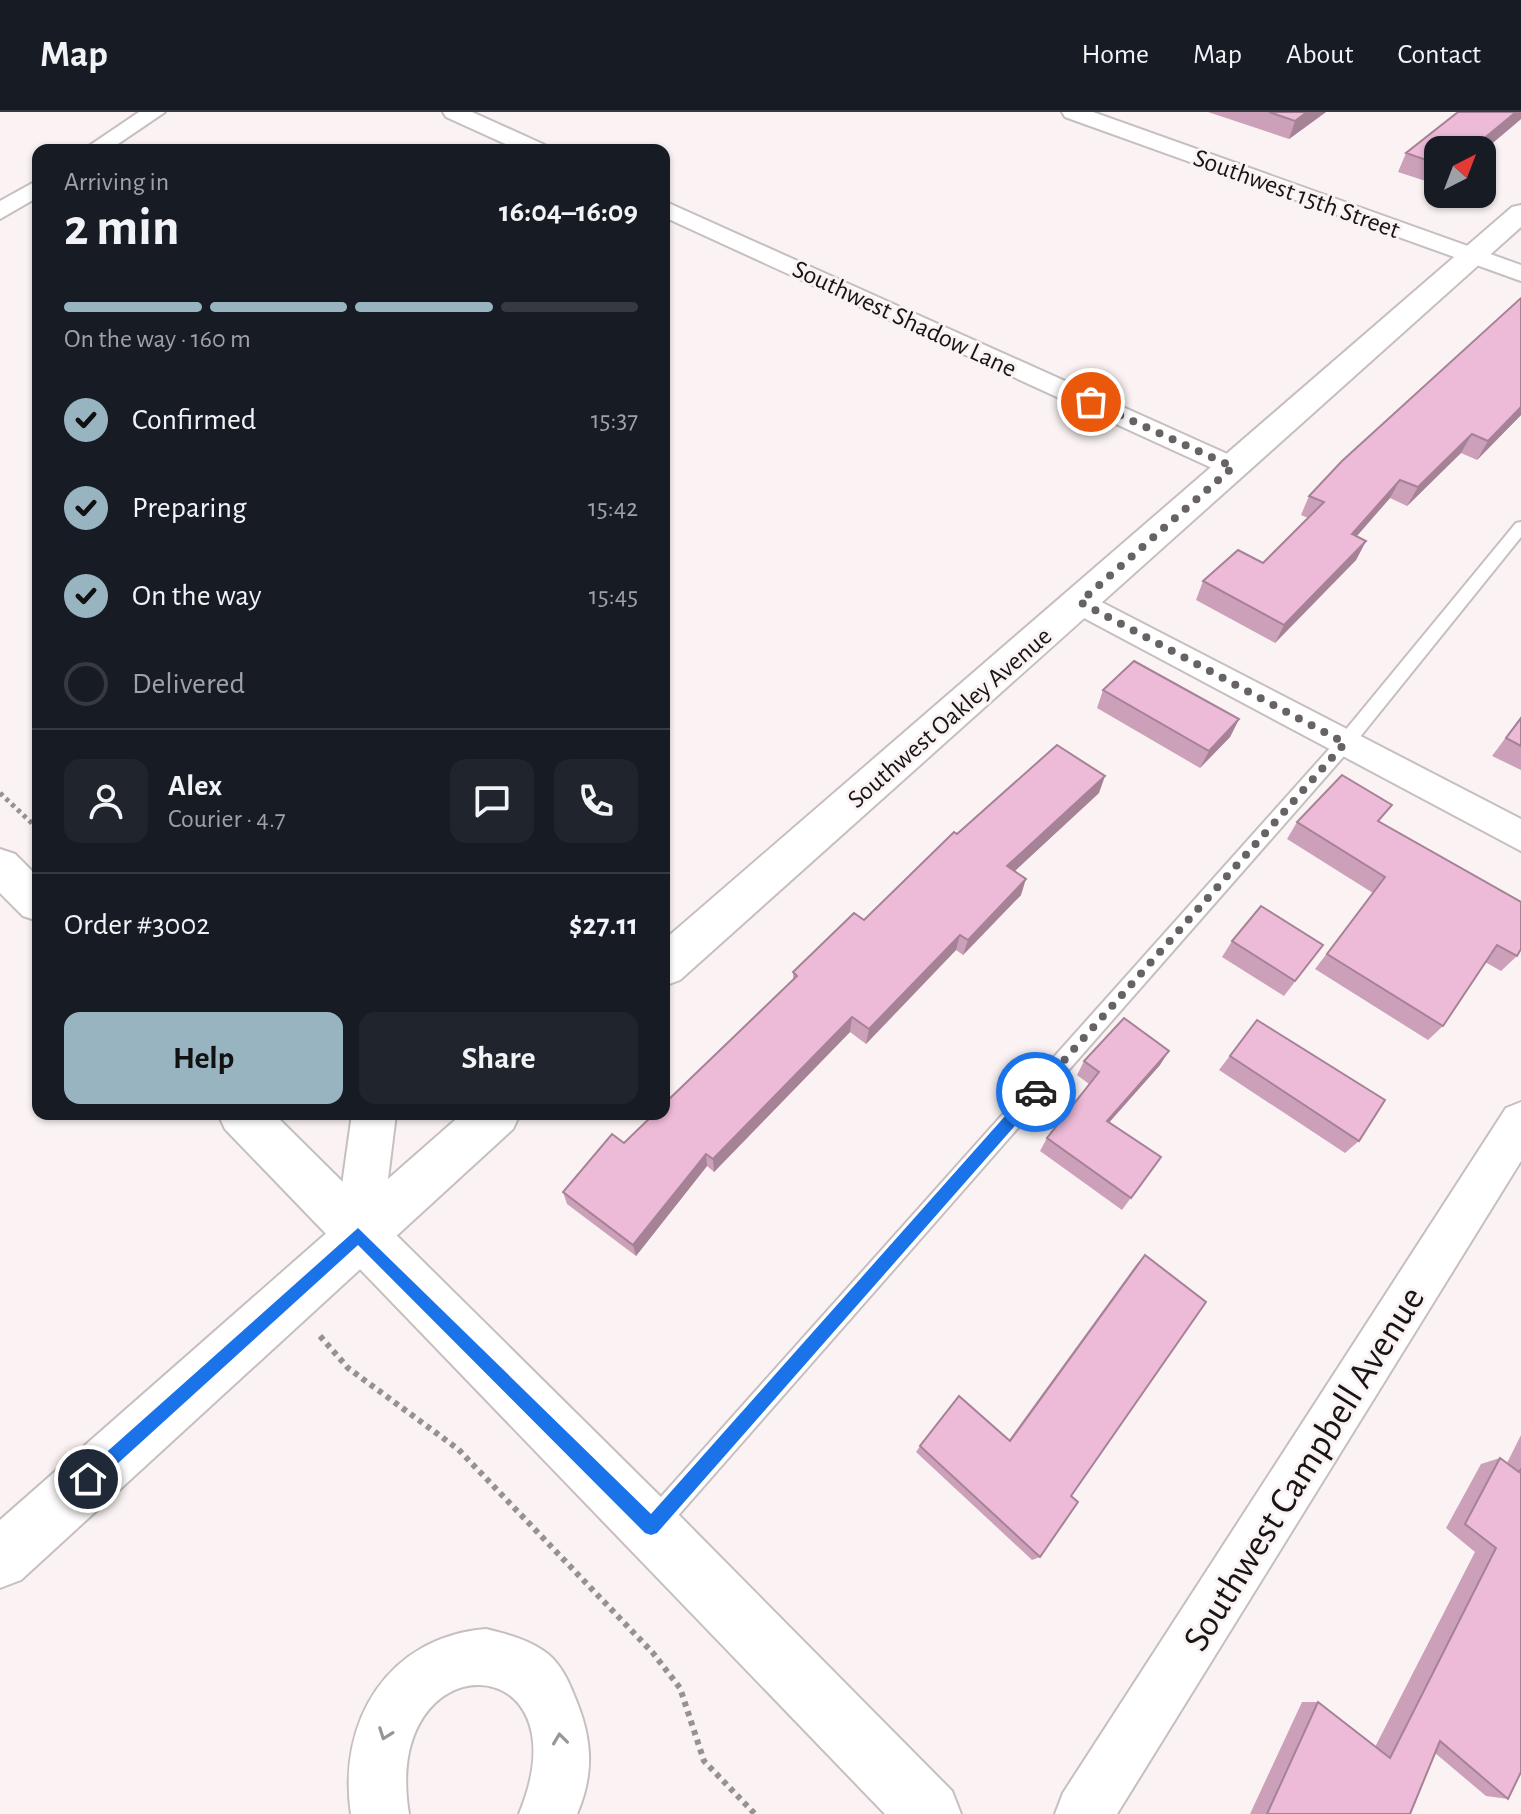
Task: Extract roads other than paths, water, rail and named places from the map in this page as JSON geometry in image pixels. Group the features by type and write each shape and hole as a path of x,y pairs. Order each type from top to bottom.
{"street":[{"path":"103,144 154,112"},
{"path":"454,112 524,144"},
{"name":"Southwest 15th Street","path":"1073,112 1521,273"},
{"path":"4,205 32,190"},
{"path":"4,205 32,218"},
{"name":"Southwest Shadow Lane","path":"670,211 1233,467"},
{"name":"Southwest Oakley Avenue","path":"670,962 1521,213"},
{"path":"1080,602 1521,836"},
{"path":"0,866 32,898"},
{"path":"248,1120 358,1235 651,1527 929,1814"},
{"path":"358,1235 373,1120"},
{"path":"0,1559 489,1120"},
{"name":"Southwest Campbell Avenue","path":"1084,1814 1521,1122"},
{"path":"380,1814 376,1786 377,1758 396,1708 413,1687 432,1671 453,1660 475,1655 499,1657 522,1667 540,1685 554,1708 561,1736 562,1768 548,1814"}],"lane":[{"path":"651,1527 1345,743 1521,527"}]}
